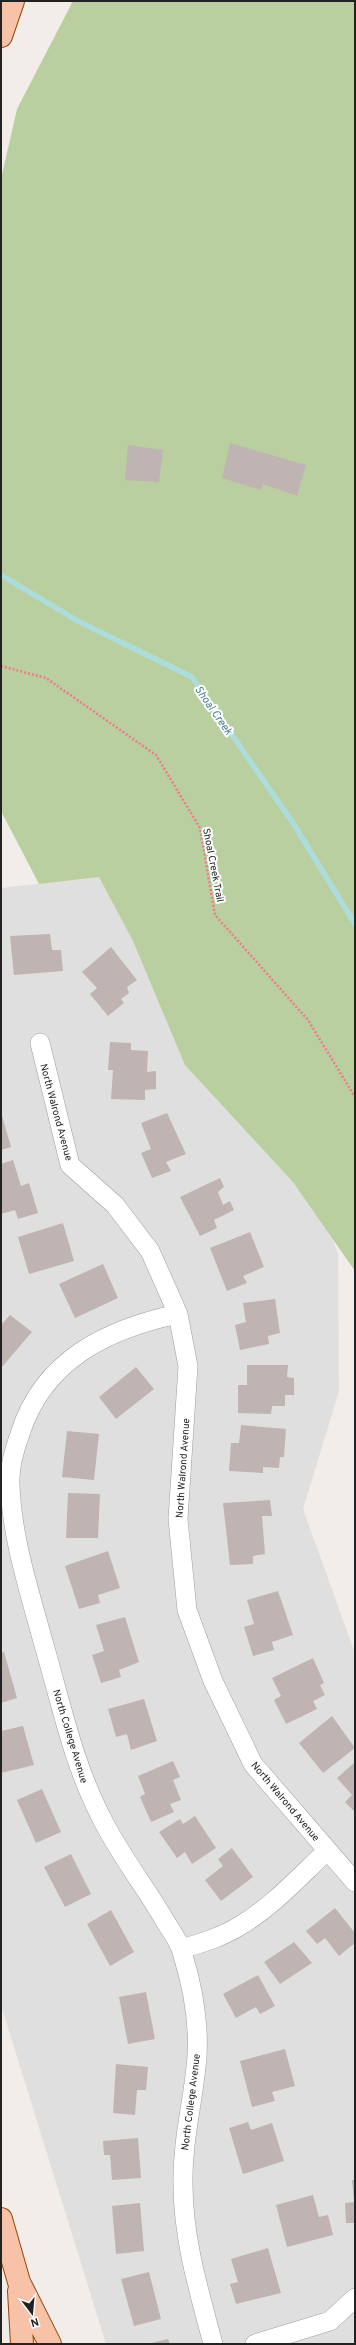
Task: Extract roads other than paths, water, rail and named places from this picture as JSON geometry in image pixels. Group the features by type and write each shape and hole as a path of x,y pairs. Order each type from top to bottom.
{"main road":[{"path":"1,36 13,1"},
{"path":"1,2219 19,2282 50,2344"},
{"path":"19,2282 22,2344"}],"street":[{"name":"North Walrond Avenue","path":"40,1043 70,1165 115,1205 150,1251 178,1314 188,1366 178,1519 188,1610 213,1681 253,1764 355,1882"},
{"name":"North College Avenue","path":"178,1314 143,1321 105,1336 61,1368 38,1394 24,1421 14,1453 9,1482 13,1520 20,1558 81,1774 118,1851 155,1904 182,1949 194,2011 197,2055 184,2145 185,2221 192,2264 213,2344"},
{"path":"182,1949 209,1941 242,1925 281,1894 327,1851"},
{"path":"255,2344 330,2321 355,2298"}],"waterway":[{"name":"Shoal Creek","path":"1,575 78,621 192,677 293,823 355,924"}]}
